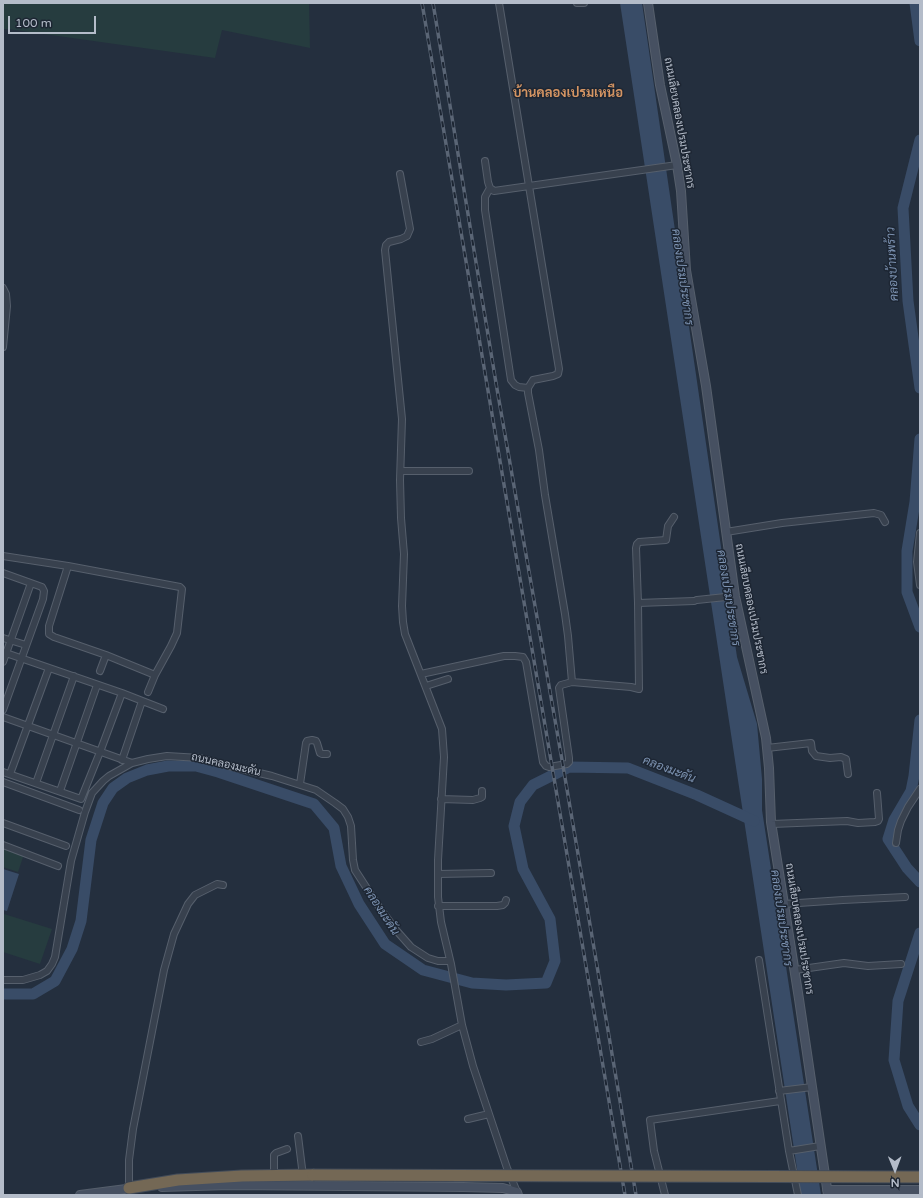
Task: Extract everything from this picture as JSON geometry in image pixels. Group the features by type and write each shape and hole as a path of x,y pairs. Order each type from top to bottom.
{"highway":[{"path":"128,1188 178,1180 242,1176 308,1175 920,1177"}],"street":[{"path":"499,3 559,369 558,374 554,376 533,380 528,388 528,393 539,450 565,614 572,682"},
{"path":"577,3 584,3"},
{"name":"ถนนเลียบคลองเปรมประชากร","path":"648,3 673,165 681,191 686,270 706,386 726,532 732,597 763,725 767,748 772,824 795,970 817,1146 827,1193"},
{"path":"485,161 488,182 490,188 494,191 673,165"},
{"path":"400,174 410,229 407,236 389,242 386,245 385,250 402,419 401,518 404,554 402,606 403,622 405,634 442,729 444,757 438,874 438,906 441,922 451,963 462,1025 473,1066 507,1168 518,1194"},
{"path":"490,188 486,197 485,210 511,380 514,385 528,388"},
{"path":"3,288 6,294 7,306 3,347"},
{"path":"401,471 469,471"},
{"path":"726,532 782,523 874,514 880,515 885,522"},
{"path":"421,674 504,656 523,657 526,662 543,762 549,767 567,764 569,762 569,758 559,688 564,684 572,682 639,688 636,548 640,542 666,540 668,526 674,517"},
{"path":"920,533 917,562 920,585"},
{"path":"3,556 68,566 180,587 182,589 177,633 172,646 155,675 148,692"},
{"path":"68,566 49,626 49,634 155,675"},
{"path":"3,574 42,586 44,591 43,599 3,710"},
{"path":"3,662 5,652 31,583"},
{"path":"638,603 732,597"},
{"path":"3,638 26,645"},
{"path":"5,652 163,709"},
{"path":"100,671 106,655"},
{"path":"10,774 49,668"},
{"path":"36,783 74,676"},
{"path":"426,686 448,679"},
{"path":"60,791 97,685"},
{"path":"3,772 81,799 122,693"},
{"path":"122,760 142,701"},
{"path":"3,717 132,764"},
{"path":"300,784 307,741 316,741 320,753 326,754"},
{"path":"767,748 811,743 812,751 816,756 830,758 842,757 846,759 848,774"},
{"name":"ถนนคลองมะดัน","path":"3,980 23,980 40,975 47,971 52,964 55,957 69,870 74,849 92,793 103,781 132,764 148,759 167,756 200,758 300,784 323,794 343,809 348,817 351,826 355,870 402,939 416,951 428,958 451,963"},
{"path":"3,782 79,810"},
{"path":"896,843 901,821 920,789"},
{"path":"441,799 474,800 482,797 482,791"},
{"path":"772,824 847,821 875,822 879,819 876,793"},
{"path":"3,823 66,846"},
{"path":"3,845 58,866"},
{"path":"438,874 492,873"},
{"path":"128,1188 129,1160 133,1129 164,970 174,934 188,904 195,895 216,884 223,885"},
{"path":"784,904 905,898"},
{"path":"438,906 497,906 503,905 506,900"},
{"path":"759,960 780,1091 780,1101 798,1195"},
{"path":"795,970 844,963 868,966 900,964"},
{"path":"421,1042 432,1039 462,1025"},
{"path":"780,1091 809,1088"},
{"path":"665,1195 654,1151 650,1120 780,1101"},
{"path":"468,1119 489,1114"},
{"path":"298,1136 308,1175"},
{"path":"790,1151 817,1146"},
{"path":"274,1176 274,1155 287,1149"},
{"path":"80,1195 128,1188 230,1185 503,1188 518,1194"},
{"path":"827,1193 920,1190"}],"green space":[{"path":"3,3 309,3 310,48 222,30 215,58 3,29"},
{"path":"3,846 24,854 18,872 3,867"},
{"path":"4,914 52,929 40,964 3,952"}],"water":[{"name":"คลองเปรมประชากร","path":"620,3 642,3 737,657 757,724 762,779 762,810 821,1195 801,1195"},
{"path":"3,869 19,874 7,911 3,910"}],"waterway":[{"name":"คลองบ้านพร้าว","path":"915,3 920,41"},
{"name":"คลองบ้านพร้าว","path":"920,140 903,208 908,301 920,388"},
{"name":"คลองบ้านพร้าว","path":"920,439 915,502 907,551 907,592 920,627"},
{"name":"คลองบ้านพร้าว","path":"920,720 911,791 894,820 888,839 907,868 920,882"},
{"name":"คลองมะดัน","path":"3,994 33,994 55,981 72,949 81,921 91,840 103,803 113,788 127,778 147,770 168,766 196,766 314,804 334,828 341,866 359,904 385,944 423,970 472,983 506,985 546,983 555,961 550,919 523,869 514,826 520,802 533,785 569,767 628,768 697,795 754,821"},
{"name":"คลองบ้านพร้าว","path":"920,933 898,1001 894,1060 908,1106 920,1125"}],"railway":[{"path":"422,3 625,1195"},
{"path":"433,3 497,389 636,1195"}],"district":[{"name":"บ้านคลองเปรมเหนือ","path":"568,94"}]}
